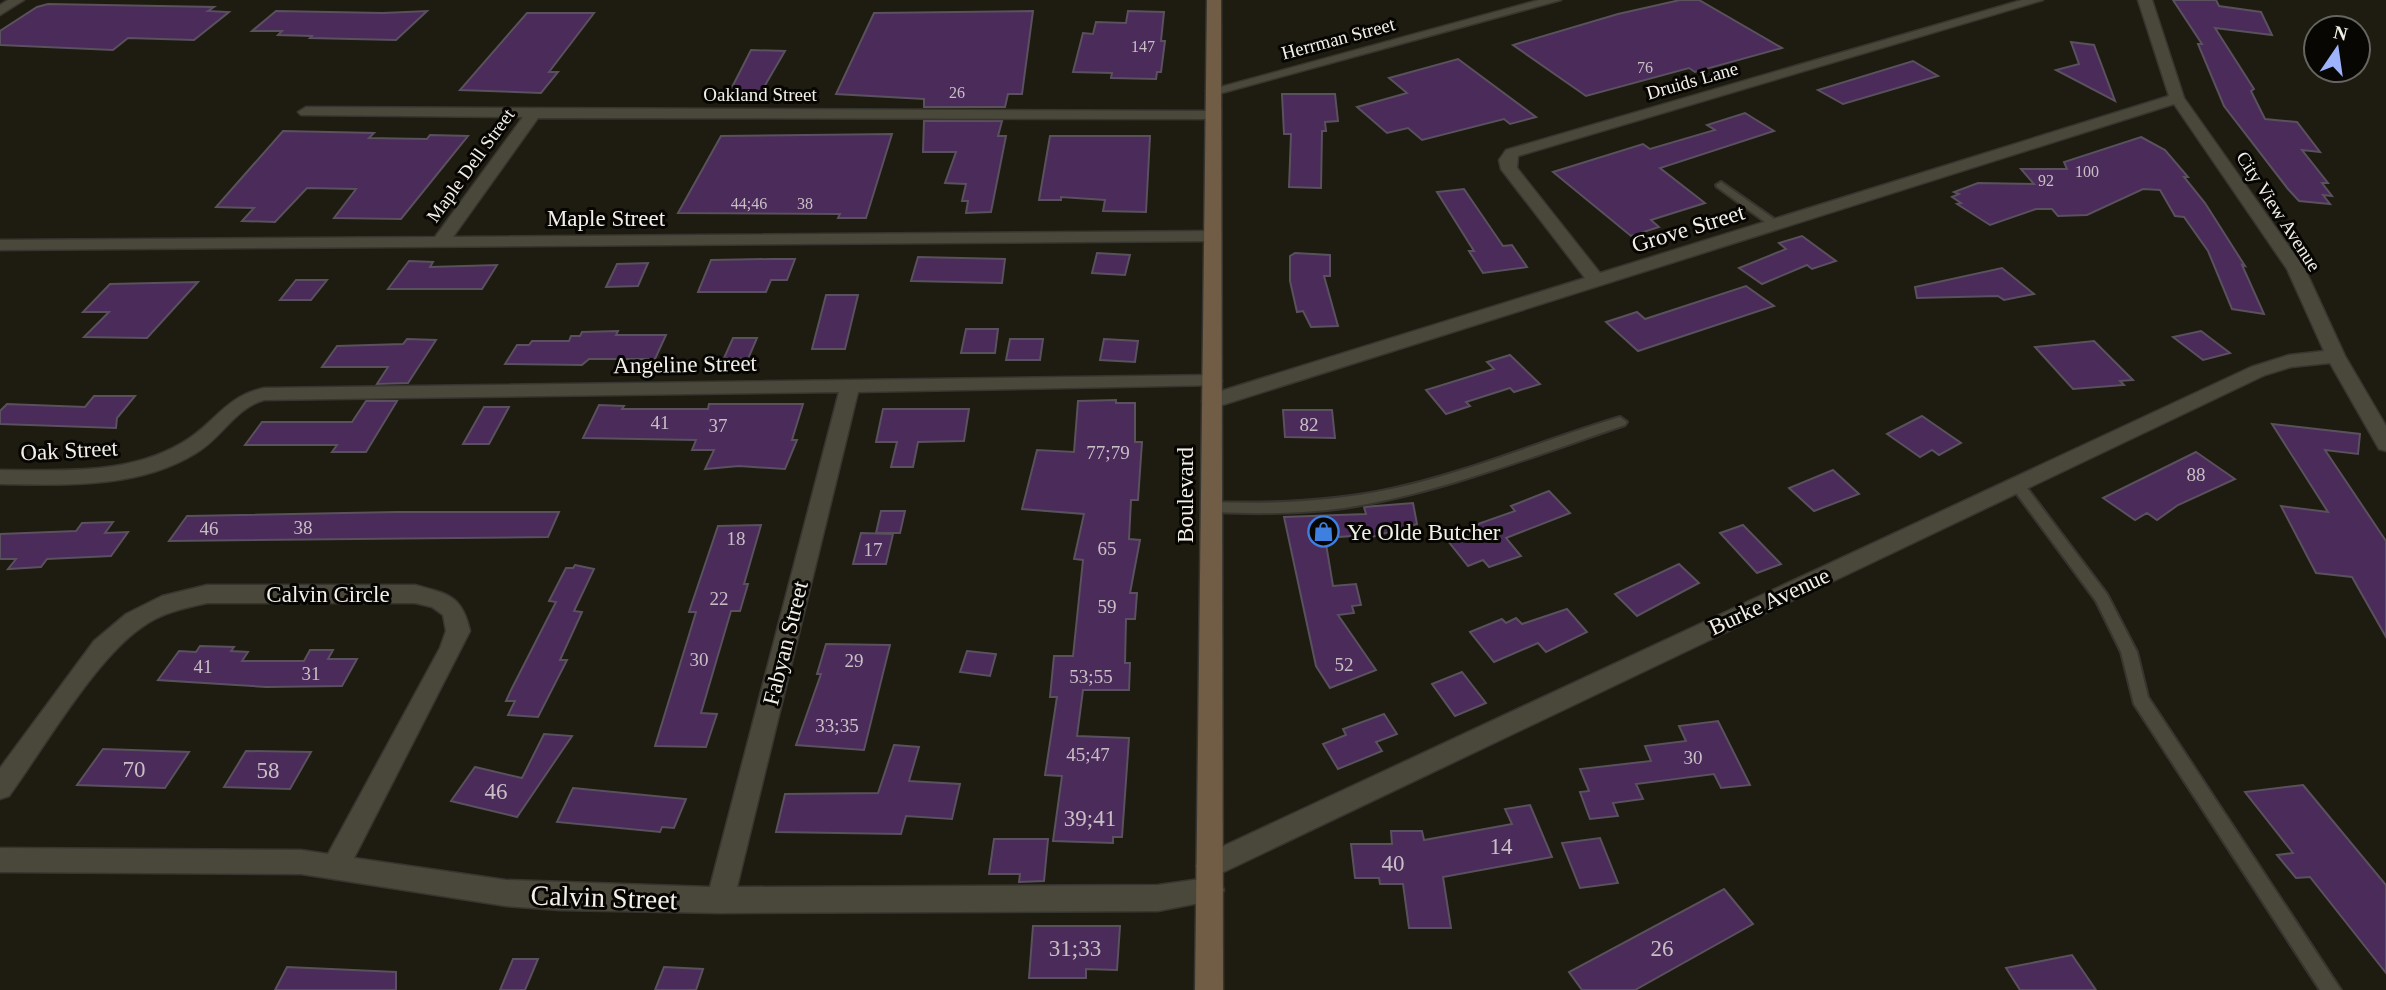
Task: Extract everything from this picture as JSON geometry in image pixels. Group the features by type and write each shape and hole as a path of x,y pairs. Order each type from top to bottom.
{"main road":[{"name":"Boulevard","path":"1209,990 1214,0"}],"street":[{"path":"0,11 17,0"},
{"name":"Herrman Street","path":"1213,91 1554,0"},
{"name":"Druids Lane","path":"1597,281 1509,169 1507,160 1512,153 2036,0"},
{"name":"City View Avenue","path":"2146,0 2177,98 2297,269 2336,356 2386,444"},
{"name":"Grove Street","path":"1212,391 1597,281 2177,98"},
{"name":"Oakland Street","path":"306,112 1213,116"},
{"name":"Maple Dell Street","path":"440,242 534,113"},
{"name":"Maple Street","path":"0,245 1213,236"},
{"name":"Burke Avenue","path":"1209,878 2016,483 2258,371 2289,361 2336,356"},
{"name":"Angeline Street","path":"179,453 201,440 239,402 264,394 849,386 1212,391"},
{"name":"Fabyan Street","path":"720,900 849,386"},
{"name":"Oak Street","path":"0,477 113,475 145,467 179,453"},
{"name":"Calvin Circle","path":"0,788 102,649 134,620 156,607 207,594 406,593 439,600 450,607 457,617 458,631 452,649 336,865"},
{"name":"Calvin Street","path":"0,860 263,860 336,865 506,893 720,900 1158,898 1209,878"}],"lane":[{"path":"1721,185 1776,225"},
{"path":"1211,507 1263,510 1360,500 1460,474 1620,422"},
{"path":"2016,483 2102,598 2129,652 2140,699 2331,990"}],"building":[{"path":"1680,0 1699,0 1782,48 1695,72 1689,68 1586,96 1513,45 1618,14"},
{"path":"2173,0 2216,0 2219,6 2261,12 2272,35 2215,28 2254,89 2251,91 2265,119 2297,122 2320,152 2302,150 2328,183 2322,183 2332,196 2323,195 2330,204 2299,201 2224,106 2198,44 2202,44"},
{"path":"48,4 214,7 208,11 229,12 194,40 128,38 113,50 0,45 0,31 37,7"},
{"path":"276,11 427,11 396,40 310,38 312,36 278,35 282,31 252,31"},
{"path":"1033,11 1022,94 1008,94 1005,107 924,107 924,99 836,94 874,13"},
{"path":"1128,11 1164,12 1161,41 1165,41 1161,72 1157,72 1156,79 1111,78 1112,73 1073,72 1083,33 1093,34 1096,22 1126,23"},
{"path":"527,13 594,13 549,72 558,72 541,93 460,90"},
{"path":"2071,42 2094,45 2115,101 2056,70 2079,64"},
{"path":"751,50 785,51 760,94 729,93"},
{"path":"1458,59 1536,117 1510,124 1504,119 1422,140 1408,128 1387,133 1357,107 1407,93 1389,78"},
{"path":"1913,61 1938,76 1843,104 1818,90"},
{"path":"1282,94 1335,94 1338,121 1325,122 1326,131 1322,131 1321,188 1289,187 1291,134 1284,134"},
{"path":"1745,113 1774,131 1660,168 1705,203 1651,220 1659,227 1631,236 1553,172 1643,144 1650,149 1715,130 1707,125"},
{"path":"924,121 1002,121 998,136 1006,136 991,212 966,213 968,201 962,201 966,184 945,183 956,152 923,152"},
{"path":"283,131 374,133 369,138 427,139 430,135 468,136 401,219 334,218 356,189 307,188 275,222 242,221 254,208 216,207"},
{"path":"892,134 866,218 838,218 840,214 678,213 721,136"},
{"path":"1050,136 1150,136 1146,212 1103,211 1105,200 1061,197 1061,200 1039,200"},
{"path":"2141,137 2165,150 2188,177 2184,177 2205,203 2245,266 2242,265 2264,314 2232,309 2208,251 2184,217 2175,216 2160,190 2143,189 2087,215 2058,216 2052,209 2036,209 1990,225 1957,204 1961,203 1952,197 1959,194 1954,192 1978,183 2034,184 2021,169 2067,169 2064,162"},
{"path":"1464,189 1503,246 1512,245 1527,267 1483,273 1469,251 1474,251 1437,192"},
{"path":"1802,236 1836,261 1812,269 1807,265 1762,284 1739,268 1786,249 1779,243"},
{"path":"1097,253 1130,255 1125,275 1092,273"},
{"path":"1295,253 1330,255 1330,276 1324,276 1338,326 1311,327 1303,311 1297,312 1290,281 1290,256"},
{"path":"918,257 1005,259 1002,283 911,281"},
{"path":"795,259 787,280 771,280 766,292 698,292 711,260"},
{"path":"409,261 433,262 430,267 497,265 482,289 388,289"},
{"path":"648,263 638,286 606,287 617,264"},
{"path":"2002,268 2034,294 2004,300 1998,296 1917,298 1915,287"},
{"path":"296,280 327,280 311,300 280,300"},
{"path":"198,282 147,338 84,337 109,312 83,312 110,284"},
{"path":"1746,286 1774,306 1638,351 1606,322 1637,312 1645,319"},
{"path":"826,295 858,295 845,349 812,349"},
{"path":"966,329 998,329 995,353 961,353"},
{"path":"618,331 616,335 666,335 655,359 589,359 582,365 505,364 517,345 529,345 532,341 569,341 571,336 580,336 582,332"},
{"path":"2201,331 2230,353 2203,360 2173,337"},
{"path":"733,338 757,338 748,359 724,358"},
{"path":"407,339 436,340 408,383 377,384 388,367 322,367 337,346 403,344"},
{"path":"1010,339 1043,339 1040,360 1006,360"},
{"path":"1104,339 1138,341 1135,362 1100,360"},
{"path":"2094,341 2133,380 2120,381 2124,385 2073,389 2035,347"},
{"path":"1510,355 1540,384 1514,392 1510,388 1466,402 1470,406 1446,414 1426,390 1494,369 1487,362"},
{"path":"94,396 135,396 117,418 116,428 0,424 0,411 7,404 85,407"},
{"path":"1116,400 1116,403 1135,403 1135,442 1142,442 1138,500 1131,500 1129,539 1140,540 1130,593 1137,593 1135,619 1126,619 1125,663 1130,663 1129,690 1083,690 1077,736 1129,738 1122,837 1113,837 1113,843 1053,841 1062,776 1045,775 1057,697 1050,697 1054,656 1073,656 1083,560 1074,559 1084,514 1022,509 1037,450 1074,452 1078,401"},
{"path":"366,401 397,401 366,452 332,452 337,445 245,445 262,422 352,422"},
{"path":"709,404 803,404 792,440 797,440 785,469 739,466 705,469 714,450 692,450 696,440 583,438 599,405 624,406 622,409 708,409"},
{"path":"484,407 509,407 489,444 463,444"},
{"path":"883,409 969,409 964,441 918,442 913,467 891,467 897,442 876,442"},
{"path":"1283,410 1332,410 1335,438 1285,437"},
{"path":"1922,416 1961,443 1939,455 1932,450 1920,457 1887,434"},
{"path":"2272,424 2360,434 2358,454 2325,450 2386,541 2386,637 2352,577 2316,573 2281,506 2328,512"},
{"path":"2196,452 2235,479 2178,505 2157,520 2147,513 2135,520 2103,498"},
{"path":"1833,470 1859,494 1814,511 1789,488"},
{"path":"1549,491 1570,513 1506,538 1521,556 1489,567 1483,560 1468,566 1444,536 1515,511 1511,506"},
{"path":"1413,503 1417,524 1368,538 1366,535 1325,538 1333,586 1356,584 1361,605 1352,606 1354,613 1338,615 1376,670 1330,688 1316,666 1284,517 1366,514 1364,507"},
{"path":"881,511 905,511 900,533 876,533"},
{"path":"559,512 548,537 169,541 187,516"},
{"path":"113,522 105,533 128,532 111,556 47,559 41,567 8,569 16,559 0,559 0,534 76,531 82,523"},
{"path":"761,525 744,584 748,584 740,611 731,611 701,713 717,714 706,747 655,746 696,612 689,612 718,526"},
{"path":"1743,525 1781,564 1757,573 1720,533"},
{"path":"861,533 893,534 886,564 853,564"},
{"path":"1679,564 1699,583 1637,616 1615,594"},
{"path":"575,565 594,569 574,611 582,612 560,660 567,660 538,717 508,715 515,701 506,701 556,602 549,601 566,568 573,568"},
{"path":"1567,609 1587,632 1546,652 1538,643 1494,662 1470,632 1502,619 1506,623 1516,618 1522,624"},
{"path":"826,644 890,645 864,750 796,745 821,674 817,674"},
{"path":"200,646 234,647 231,651 248,652 242,661 304,661 310,650 333,650 328,659 357,659 342,686 266,687 158,680 179,651 196,652"},
{"path":"967,651 996,654 990,676 960,672"},
{"path":"1462,672 1486,703 1455,716 1432,684"},
{"path":"1384,714 1397,734 1376,742 1382,751 1338,769 1323,744 1346,735 1343,729"},
{"path":"1718,721 1750,785 1721,788 1714,774 1636,784 1643,799 1613,803 1618,816 1590,819 1580,792 1589,791 1580,769 1651,761 1645,746 1686,741 1679,726"},
{"path":"544,734 572,736 517,817 451,801 475,767 522,778"},
{"path":"894,745 919,747 909,781 960,784 952,819 906,816 901,834 776,832 785,794 878,793"},
{"path":"103,749 189,752 165,788 77,785"},
{"path":"246,751 311,752 290,789 224,787"},
{"path":"2303,785 2386,885 2386,973 2310,877 2296,878 2277,855 2293,853 2245,792"},
{"path":"573,788 686,799 674,828 662,827 660,832 557,822"},
{"path":"1530,805 1552,857 1443,877 1451,928 1409,928 1403,884 1380,884 1379,878 1355,878 1351,844 1392,844 1391,831 1422,831 1424,840 1512,824 1505,809"},
{"path":"1600,838 1618,883 1580,888 1562,843"},
{"path":"994,839 1048,839 1044,881 1019,882 1020,874 989,874"},
{"path":"1724,889 1753,924 1635,990 1582,990 1569,972"},
{"path":"1033,926 1120,926 1117,970 1086,969 1086,978 1029,978"},
{"path":"2072,955 2096,990 2020,990 2006,968"},
{"path":"513,959 538,959 525,990 500,990"},
{"path":"287,967 396,972 396,990 275,990"},
{"path":"664,967 703,969 696,990 655,990"}],"place":[{"name":"Ye Olde Butcher","path":"1324,532"}]}
